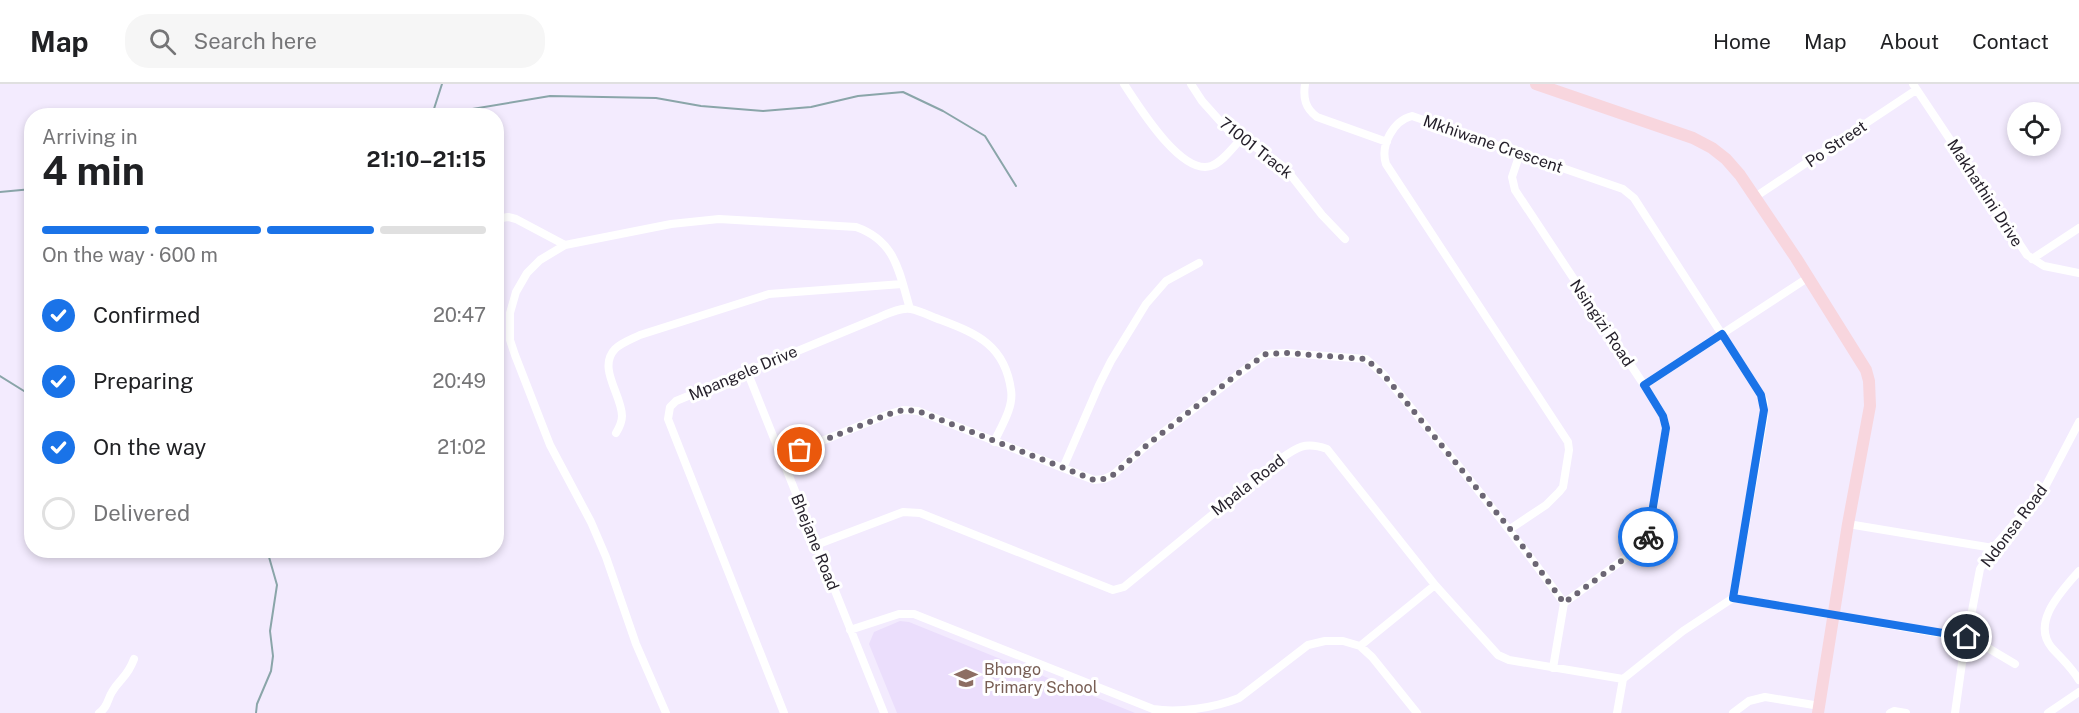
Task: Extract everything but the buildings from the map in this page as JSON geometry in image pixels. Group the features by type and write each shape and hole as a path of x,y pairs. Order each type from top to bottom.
{"street":[{"path":"1124,84 1159,134 1190,164 1200,167 1213,165 1242,138"},
{"name":"71001 Track","path":"1191,84 1219,121 1286,169 1322,215 1345,239"},
{"path":"1305,84 1304,100 1317,117 1387,142 1384,159 1391,174 1568,442 1569,450 1563,487 1560,492 1546,505 1510,529"},
{"path":"1536,84 1561,88 1650,122 1702,143 1726,159 1755,197 1809,277 1866,370 1870,406 1848,524 1819,710 1765,697 1749,701 1733,713"},
{"name":"Po Street","path":"1755,197 1914,87"},
{"name":"Makhathini Drive","path":"1914,87 1994,203 2026,255 2044,266 2079,273"},
{"name":"Mkhiwane Crescent","path":"1387,142 1399,121 1412,116 1623,189 1631,194 1761,395 1764,410 1733,598"},
{"name":"Nsingizi Road","path":"1520,153 1512,177 1515,190 1644,385 1663,416 1666,428 1645,542 1564,603"},
{"path":"504,218 516,219 565,245"},
{"path":"666,713 636,644 606,557 591,522 541,426 510,340 510,313 516,292 527,273 540,260 565,245 671,224 719,219 856,227 872,232 882,242 898,266 910,309 984,339 1003,364 1012,391 1011,400 994,442"},
{"path":"2032,259 2079,228"},
{"path":"1064,468 1099,385 1146,304 1166,281 1199,263"},
{"path":"1644,385 1809,277"},
{"path":"616,434 622,414 610,377 609,361 614,350 622,344 640,335 769,294 902,284"},
{"name":"Mpangele Drive","path":"784,713 668,420 670,407 676,401 747,371 880,317 910,309"},
{"path":"782,458 903,410 918,411 1094,480 1104,479 1113,475 1147,445 1266,354 1287,353 1366,359 1384,375 1510,529 1564,603 1553,668"},
{"name":"Bhejane Road","path":"747,371 884,713"},
{"name":"Ndonsa Road","path":"1955,713 1980,569 1993,548 2043,491 2079,422"},
{"name":"Mpala Road","path":"816,545 909,511 920,513 1113,590 1119,589 1279,460 1298,447 1309,445 1327,449 1435,585 1498,655 1509,660 1623,679"},
{"path":"1848,524 1993,548"},
{"path":"2079,571 2048,612 2045,623 2051,646 2074,671 2079,680"},
{"path":"1360,646 1435,585"},
{"path":"1617,713 1623,679 1683,631 1733,598 1967,637 1990,647 2015,664"},
{"path":"850,630 899,614 914,614 1153,709 1173,712 1217,705 1239,698 1308,645 1325,640 1343,641 1360,646 1372,657 1417,713"},
{"path":"99,713 106,706 114,689 129,672 134,659"},
{"path":"2048,713 2079,692"},
{"path":"1890,713 1894,711 1906,713"}],"shaded area":[{"name":"Bhongo Primary School","path":"900,621 909,622 1135,713 897,713 869,644 874,632"}],"waterway":[{"path":"434,108 442,84"},
{"path":"478,108 550,96 656,98 701,106 763,111 811,107 858,96 903,92 943,111 985,136 1016,186"},
{"path":"0,192 24,190"},
{"path":"0,376 24,391"},
{"path":"256,713 257,704 271,671 273,656 270,631 277,585 269,558"}],"way so far":[{"path":"800,450 889,414 903,410 918,411 1094,480 1104,479 1113,475 1147,445 1266,354 1353,357 1366,359 1384,375 1510,529 1564,603 1635,551 1648,537"}],"place":[{"name":"Bhongo Primary School","path":"966,678"}],"route":[{"path":"1648,537 1666,428 1663,416 1644,385 1722,334 1764,402 1764,417 1733,598 1967,637"}]}
